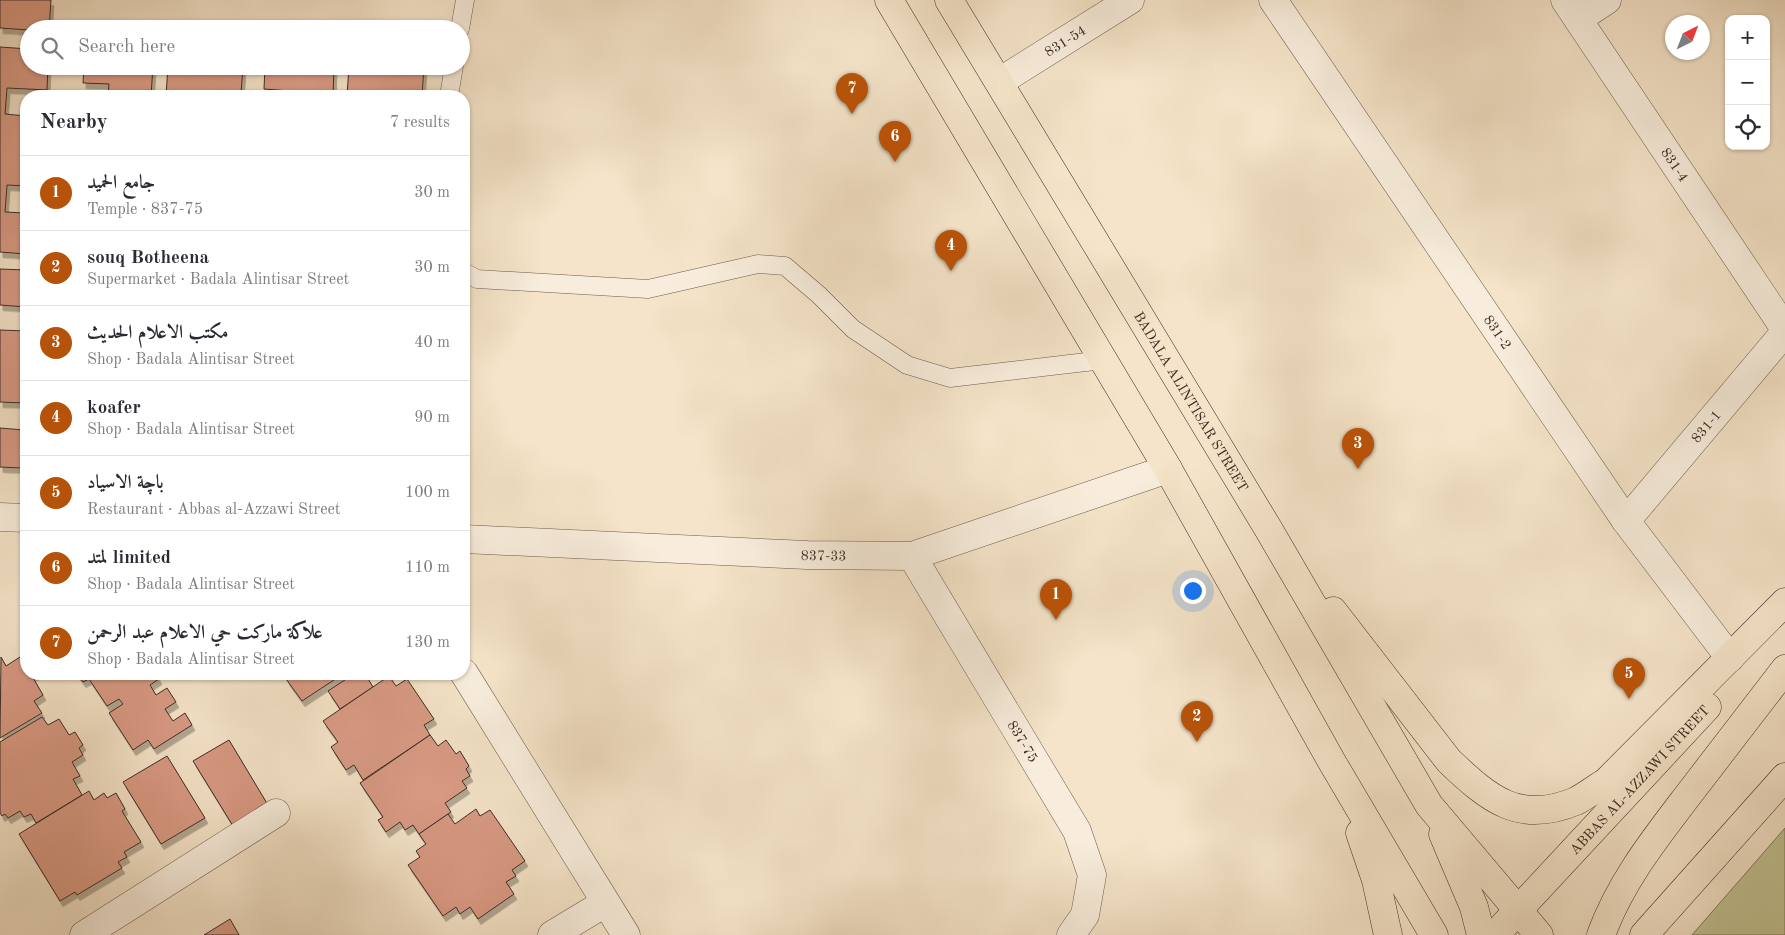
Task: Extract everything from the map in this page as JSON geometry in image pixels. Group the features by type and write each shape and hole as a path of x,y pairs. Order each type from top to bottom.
{"main road":[{"path":"889,0 1168,469 1332,762 1434,935"},
{"name":"BADALA ALINTISAR STREET","path":"949,0 1269,530 1429,805"},
{"path":"1269,530 1449,761 1483,791 1501,803 1517,809 1536,812 1555,809 1578,800 1606,782 1785,602"},
{"name":"ABBAS AL-AZZAWI STREET","path":"1495,935 1785,623"},
{"path":"1601,935 1610,910 1636,865 1785,669"},
{"path":"1332,762 1376,880 1388,935"},
{"path":"1644,935 1785,777"},
{"path":"1429,805 1539,935"},
{"path":"1429,805 1474,907 1481,935"}],"street":[{"name":"831-54","path":"1000,82 1130,0"},
{"name":"831-2","path":"1273,0 1626,521 1730,658"},
{"path":"1571,10 1608,0"},
{"name":"831-4","path":"1571,10 1785,330"},
{"name":"831-1","path":"1626,521 1785,330"},
{"name":"837-33","path":"470,539 807,555 912,556 1168,469"},
{"path":"0,517 20,518"},
{"name":"837-75","path":"912,556 1077,831 1092,875 1085,916 1071,935"},
{"path":"468,680 626,935"},
{"path":"84,935 276,813"},
{"path":"552,935 605,903"}],"lane":[{"path":"462,20 465,0"},
{"path":"450,90 452,75"},
{"path":"470,275 477,279 648,289 758,264 786,266 819,294 852,330 907,365 950,378 1103,360"}],"green space":[{"path":"1785,828 1785,935 1692,935"}],"building":[{"path":"0,0 51,0 50,20 20,20 20,29 0,28"},
{"path":"0,47 20,48 20,75 48,75 47,90 7,88 5,114 20,115 20,186 7,185 5,212 20,213 20,254 0,252"},
{"path":"83,75 152,75 151,90 108,90 109,84 83,83"},
{"path":"167,75 242,75 241,90 166,90"},
{"path":"265,75 334,75 333,90 264,89"},
{"path":"348,75 423,75 422,90 347,90"},
{"path":"0,269 20,270 20,307 0,305"},
{"path":"0,330 20,331 20,403 0,402"},
{"path":"0,428 20,430 20,468 0,467"},
{"path":"1,657 6,666 20,657 20,680 34,680 43,695 34,701 42,713 0,738"},
{"path":"90,680 158,680 150,685 156,695 167,688 176,702 165,709 173,721 185,713 192,725 154,749 148,740 133,750 109,713 123,704 119,699 107,706"},
{"path":"287,680 334,680 302,701"},
{"path":"345,680 369,680 373,687 340,709 328,691"},
{"path":"383,680 392,680 396,686 408,680 434,719 424,725 430,735 363,780 354,765 346,770 331,747 338,742 323,721"},
{"path":"42,717 48,725 59,719 69,735 75,732 83,745 79,748 83,755 72,762 80,776 73,779 82,795 36,823 31,814 24,817 20,811 8,818 5,814 2,816 0,813 0,742"},
{"path":"430,735 438,746 446,740 456,754 460,751 469,766 466,769 470,776 462,781 467,788 445,803 451,812 419,834 413,825 405,830 400,822 386,832 378,820 383,817 360,783"},
{"path":"229,740 268,805 233,826 193,761"},
{"path":"167,756 205,818 161,844 123,782"},
{"path":"89,791 94,800 104,793 107,798 116,793 125,809 122,811 141,842 124,852 127,857 118,862 122,868 77,895 75,892 60,901 19,834"},
{"path":"476,809 480,816 490,810 525,861 512,870 516,876 506,882 514,894 478,919 470,907 460,914 456,907 443,916 408,865 420,857 416,851 426,844 419,834 448,814 455,824"},
{"path":"230,919 239,935 204,935"}],"place":[{"name":"علاكة ماركت حي الاعلام عبد الرحمن","path":"852,114"},
{"name":"لمتد limited","path":"895,162"},
{"name":"koafer","path":"951,271"},
{"name":"مكتب الاعلام الحديث","path":"1358,469"},
{"name":"جامع الحميد","path":"1056,620"},
{"name":"باچة الاسياد","path":"1629,699"},
{"name":"souq Botheena","path":"1197,742"}]}
